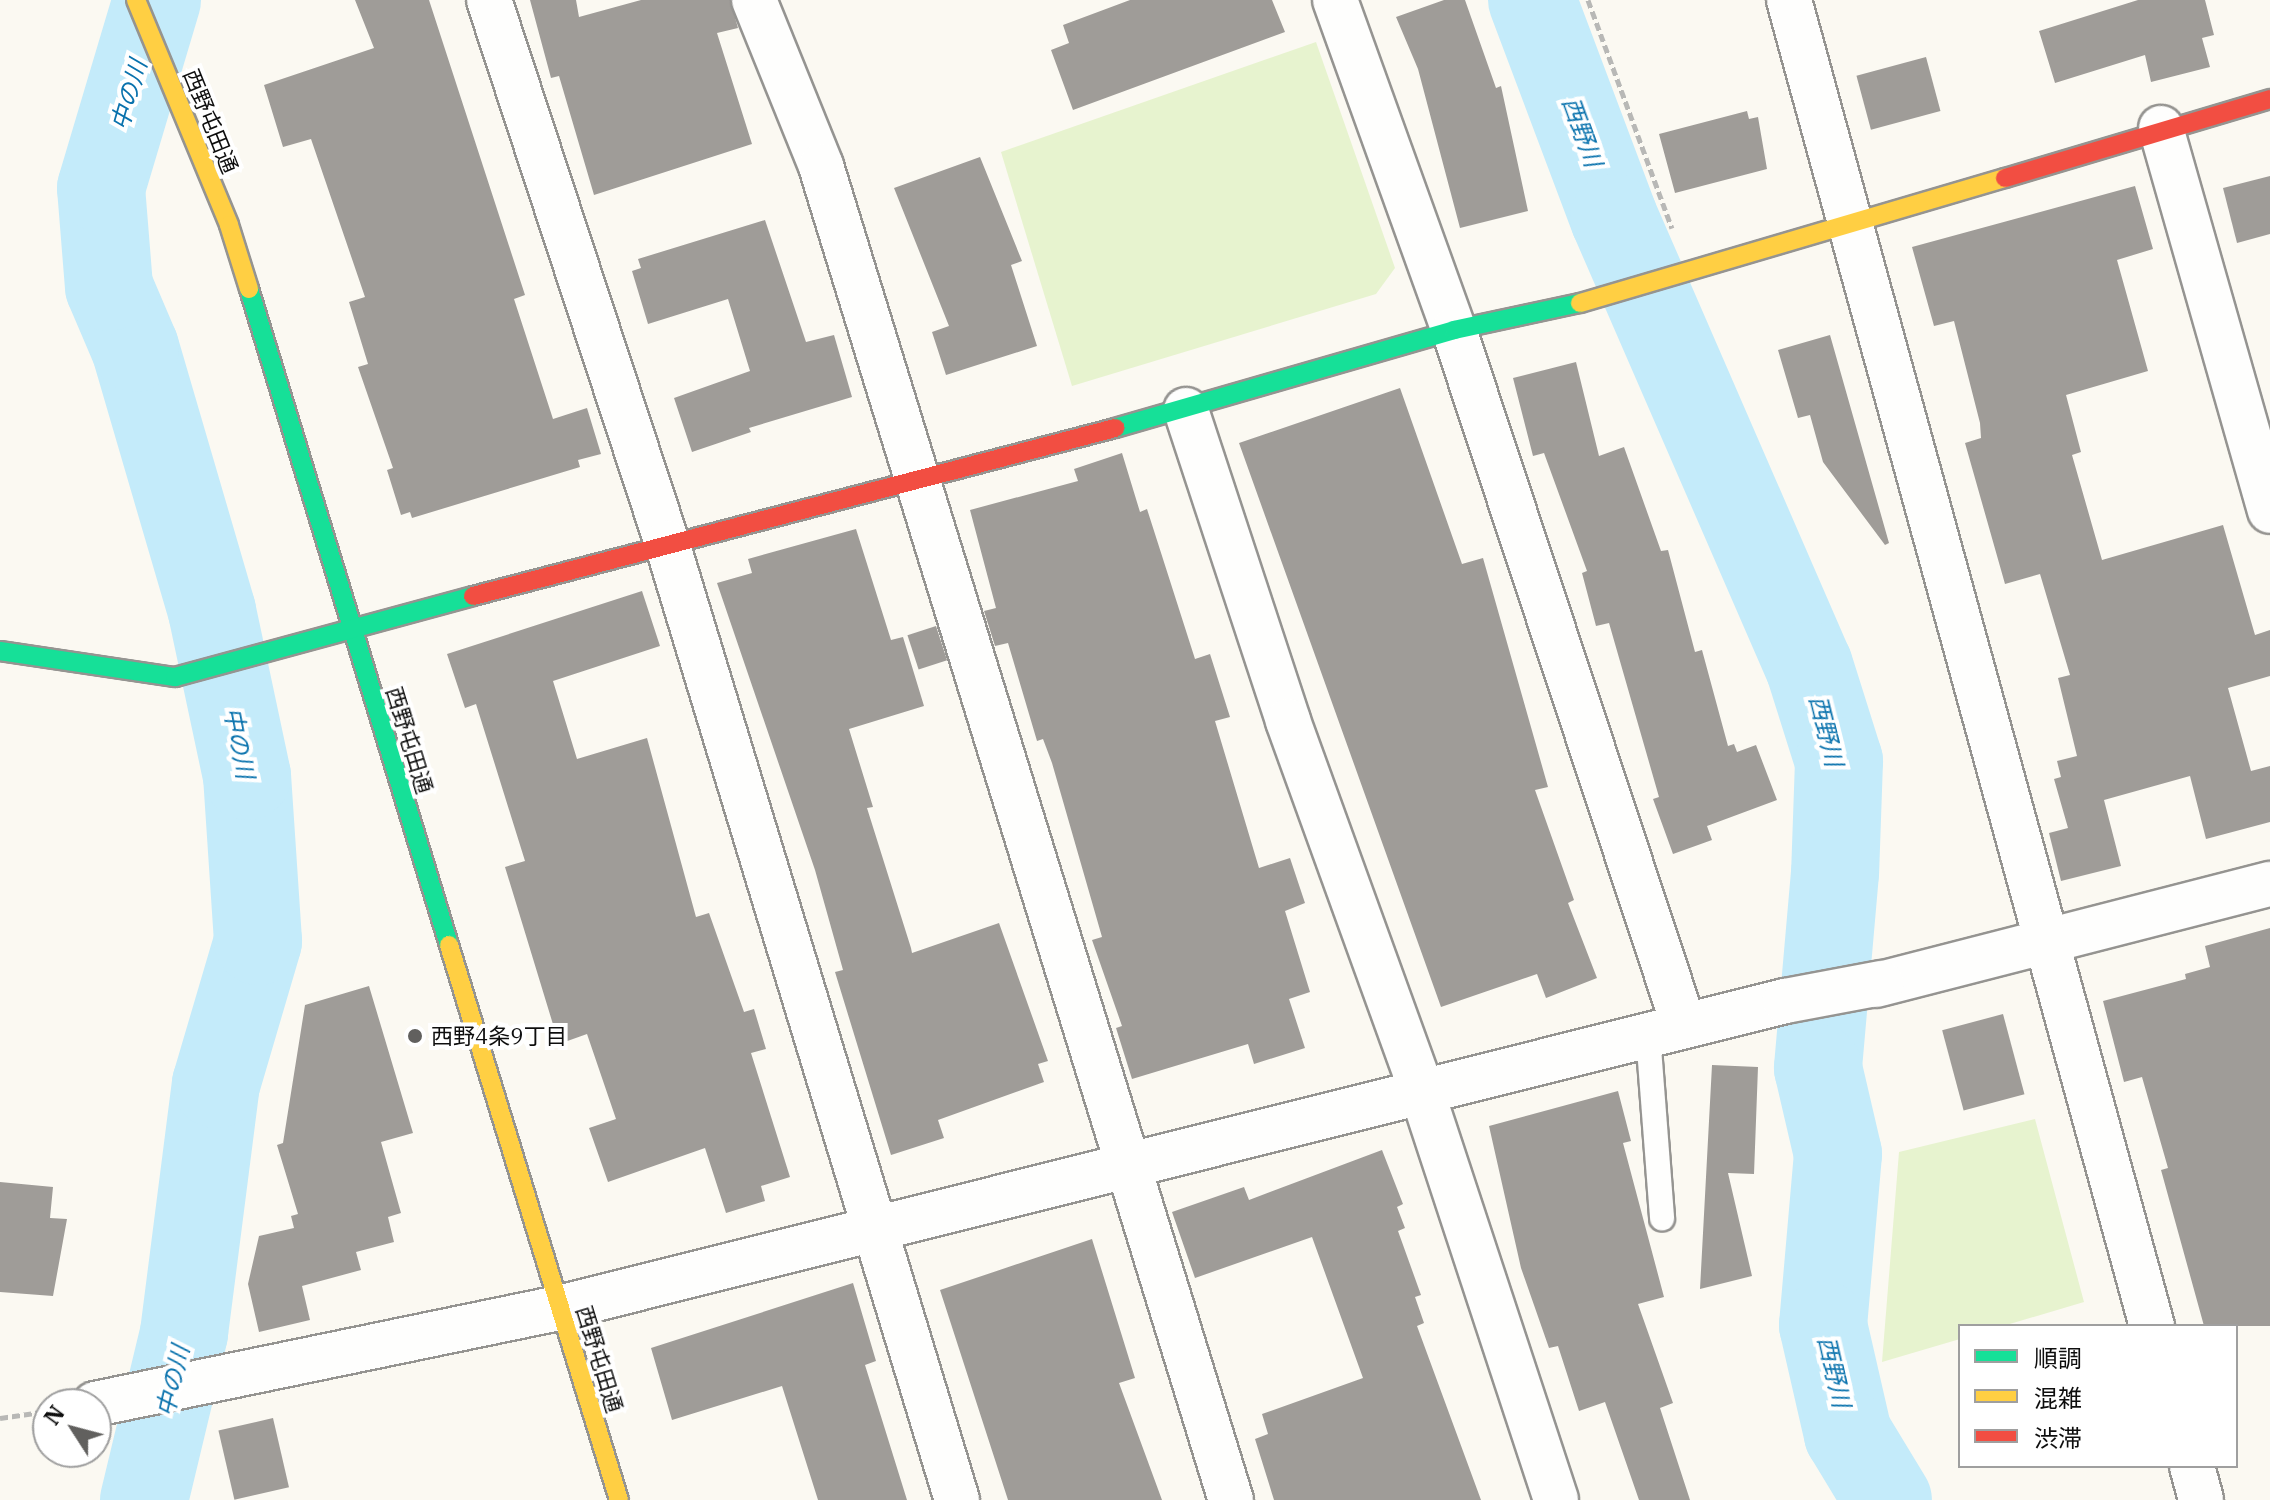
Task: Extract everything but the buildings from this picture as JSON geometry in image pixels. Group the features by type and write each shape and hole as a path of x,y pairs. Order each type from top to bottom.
{"street":[{"name":"西野屯田通","path":"136,0 229,225 619,1500"},
{"path":"489,0 667,543 957,1500"},
{"path":"754,0 821,166 1231,1500"},
{"path":"1335,0 1454,330 1666,1031"},
{"path":"1789,0 1847,225 2151,1324"},
{"path":"0,651 175,677 266,655 667,543 1186,410 1454,330 1582,303 1697,271 2161,128 2270,99"},
{"path":"2161,128 2270,511"},
{"path":"1186,410 1288,721 1422,1092 1556,1500"},
{"path":"112,1400 559,1308 1785,1001 1879,984 2270,884"},
{"path":"2193,1468 2201,1500"}],"lane":[{"path":"1662,1218 1666,1031"}],"path":[{"path":"1588,0 1675,235"},
{"path":"0,1418 32,1413"}],"green space":[{"path":"1316,42 1395,268 1376,294 1072,386 1001,152"},
{"path":"2035,1119 2084,1302 2010,1324 1958,1324 1958,1340 1882,1362 1899,1152"}],"waterway":[{"name":"中の川","path":"144,1500 184,1333 216,1084 258,941 247,776 212,611 135,348 109,287 101,188 157,0"},
{"name":"西野川","path":"1532,0 1614,218 1809,666 1839,761 1835,873 1818,1068 1838,1154 1823,1325 1848,1434 1888,1500"}],"traffic: fast":[{"path":"249,289 449,945"},
{"path":"1115,428 1454,330 1580,303"},
{"path":"0,651 175,677 473,596"}],"traffic: slow":[{"path":"136,0 229,225 249,289"},
{"path":"1580,303 2005,178"},
{"path":"449,945 619,1500"}],"traffic: jam":[{"path":"2005,178 2270,99"},
{"path":"473,596 1115,428"}],"place":[{"name":"西野4条9丁目","path":"415,1036"}]}
